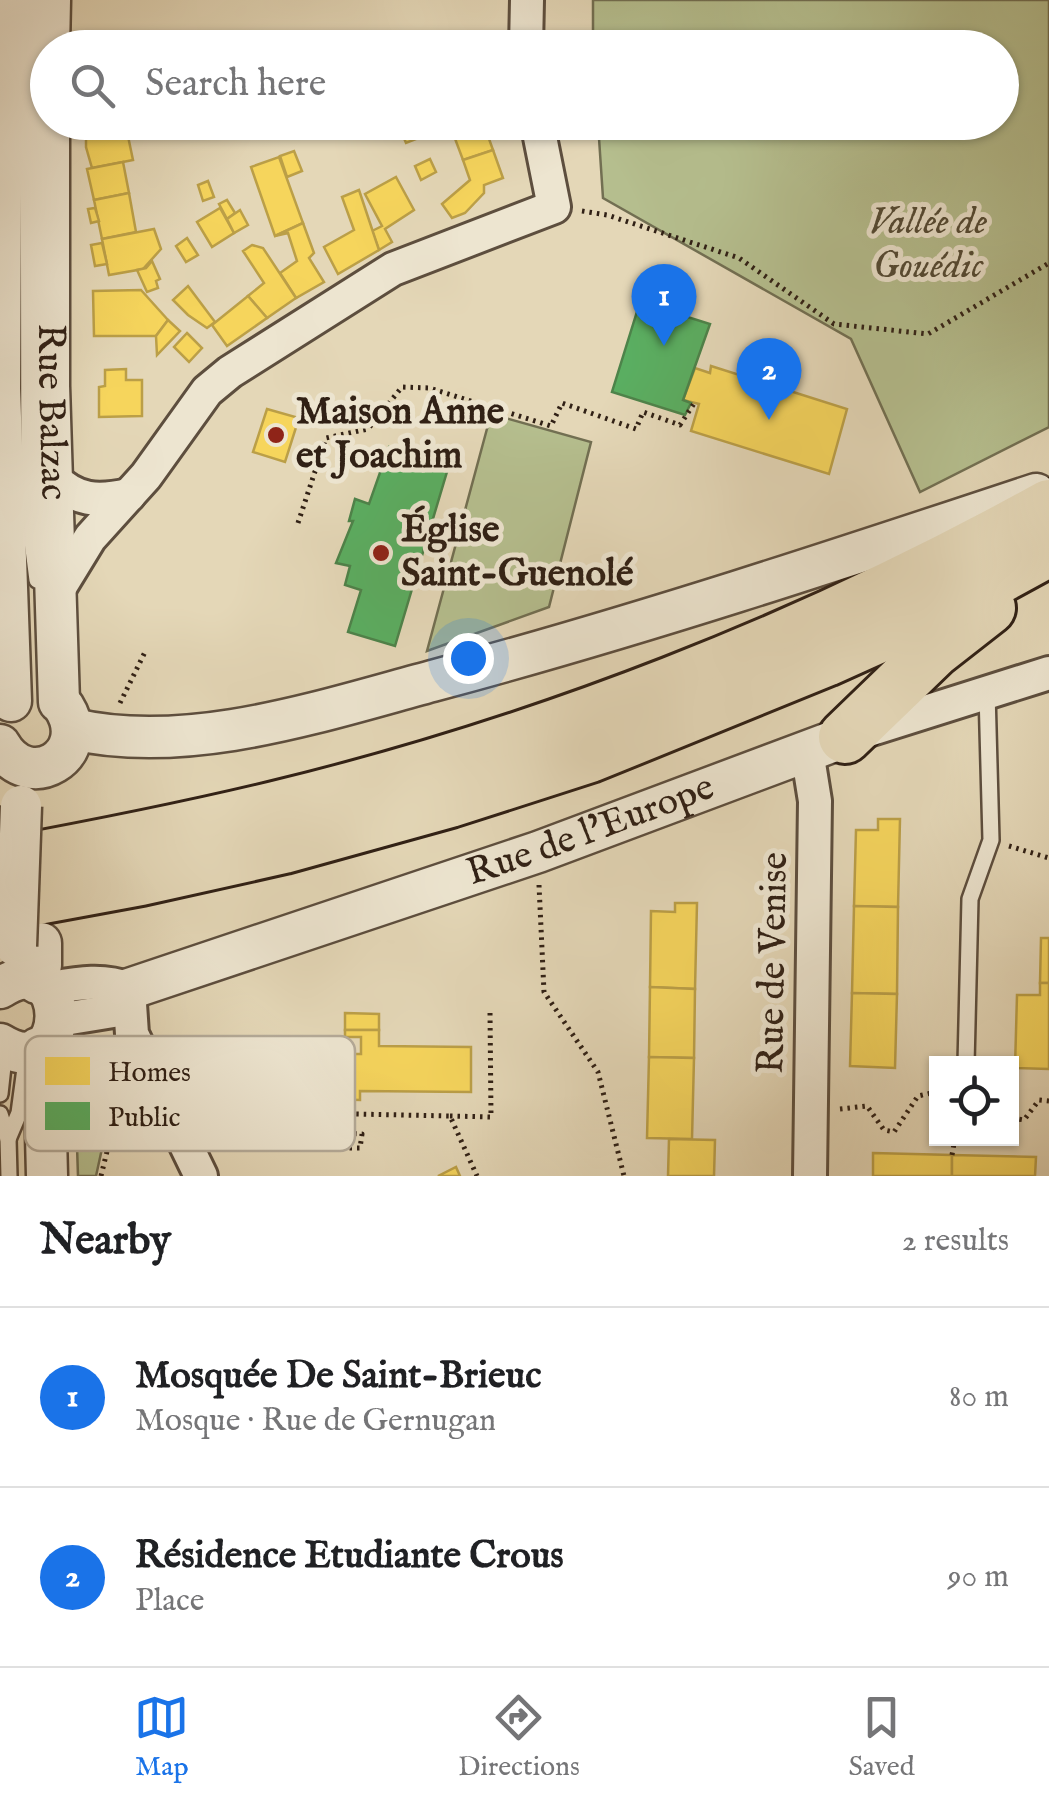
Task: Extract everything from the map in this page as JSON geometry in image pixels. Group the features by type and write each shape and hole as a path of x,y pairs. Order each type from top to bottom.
{"highway":[{"path":"0,865 276,808 574,720 798,630 969,550 1049,506"},
{"path":"24,995 141,879 284,847 450,801 590,756 826,660 948,604 1049,550"},
{"path":"826,744 934,651 1049,561"}],"street":[{"name":"Rue Balzac","path":"2,0 0,389 12,524 12,653 24,995 33,1036"},
{"path":"49,30 50,0"},
{"path":"526,30 527,0"},
{"name":"Rue Balzac","path":"49,140 53,478 36,600 60,650 81,722"},
{"path":"36,600 129,495 207,392 230,372 393,268 554,207 541,140"},
{"path":"53,478 67,492 87,500 129,495"},
{"path":"81,722 67,751 17,758 35,692 81,722 207,736 584,640 1049,490"},
{"name":"Rue de l'Europe","path":"24,995 113,1011 130,990 538,852 826,744 1049,672"},
{"name":"Rue de Venise","path":"810,1176 815,801 826,744"},
{"path":"130,990 133,1036"},
{"name":"Rue Balzac","path":"46,1151 46,1176"}],"lane":[{"path":"28,0 12,524 46,636 60,650"},
{"path":"12,524 36,600 12,653"},
{"path":"966,1056 970,899 991,840 987,692"},
{"path":"0,1094 24,995"},
{"path":"8,1139 19,1112 24,995"},
{"path":"0,1114 8,1139 10,1176"}],"path":[{"path":"554,207 607,215 739,258 834,324 928,334 1049,263"},
{"path":"298,523 326,438 368,430 402,388 428,388 551,426 562,403 636,429 643,412 680,425 694,402"},
{"path":"81,722 117,709 144,652"},
{"path":"991,840 1049,858"},
{"path":"538,852 544,992 598,1072 624,1176"},
{"path":"355,1114 491,1117 490,1010"},
{"path":"812,1113 867,1106 884,1130 894,1132 918,1096 929,1094"},
{"path":"1019,1119 1024,1120 1039,1100 1049,1101"},
{"path":"450,1116 478,1176"},
{"path":"355,1134 362,1134 360,1148 355,1148"},
{"path":"952,1155 954,1146"},
{"path":"101,1176 107,1151"},
{"path":"194,1162 324,1151"}],"green space":[{"name":"Vallée de Gouédic","path":"593,0 1049,0 1049,427 920,492 851,339 603,198 599,140 1019,140 1019,30 593,30"},
{"path":"491,414 591,442 549,607 427,651"},
{"path":"77,1151 101,1151 96,1176 78,1176"}],"building: Homes":[{"path":"86,140 129,140 133,160 92,168"},
{"path":"456,140 489,140 493,150 463,160"},
{"path":"493,150 503,178 484,185 484,193 465,213 452,218 442,204 470,180 463,160"},
{"path":"294,151 302,171 287,177 280,156"},
{"path":"279,157 303,223 275,236 251,167"},
{"path":"430,159 436,172 421,180 415,166"},
{"path":"123,162 129,193 94,200 87,169"},
{"path":"396,177 414,210 385,229 392,242 379,250 372,231 382,226 365,194"},
{"path":"208,181 214,197 203,201 198,185"},
{"path":"359,190 379,250 338,274 324,247 354,230 342,197"},
{"path":"129,193 136,232 102,239 94,200"},
{"path":"227,200 235,213 227,219 219,204"},
{"path":"95,208 99,221 91,223 88,209"},
{"path":"220,208 234,233 212,247 197,222"},
{"path":"240,210 248,225 234,233 227,219"},
{"path":"303,223 314,253 309,258 324,282 296,298 280,273 297,261 288,233 275,236"},
{"path":"154,229 161,249 143,269 109,275 102,239"},
{"path":"187,238 198,255 186,262 176,246"},
{"path":"102,243 107,264 95,266 91,245"},
{"path":"252,245 263,248 296,298 267,318 248,296 264,283 243,251"},
{"path":"152,261 160,279 156,281 158,288 147,292 137,270"},
{"path":"188,286 215,322 207,328 173,300"},
{"path":"141,290 168,320 156,336 94,336 93,291"},
{"path":"248,296 267,318 227,346 212,325"},
{"path":"168,320 180,331 157,355 156,336"},
{"path":"187,333 202,348 189,362 174,347"},
{"path":"711,366 847,409 829,474 691,431 699,404 683,400 695,368 710,373"},
{"path":"126,369 126,380 142,380 142,416 99,417 99,387 105,386 105,370"},
{"name":"Maison Anne et Joachim","path":"267,409 299,418 285,462 253,452"},
{"path":"878,819 900,819 898,907 854,906 856,830 878,830"},
{"path":"675,903 697,903 695,989 650,987 651,911 675,912"},
{"path":"854,906 898,907 897,994 852,993"},
{"path":"1041,938 1049,938 1049,983 1040,983"},
{"path":"1040,983 1049,983 1049,1069 1019,1068 1019,1056 1015,1056 1017,995 1040,995"},
{"path":"650,987 695,989 694,1058 649,1057"},
{"path":"852,993 897,994 895,1068 850,1066"},
{"path":"345,1013 379,1014 379,1030 345,1030"},
{"path":"345,1030 379,1030 379,1046 471,1047 471,1092 360,1091 360,1100 355,1100 355,1054 361,1054 361,1037 345,1036"},
{"path":"649,1057 694,1058 692,1139 647,1138"},
{"path":"669,1139 715,1140 714,1176 668,1176"},
{"path":"873,1153 952,1155 952,1176 873,1176"},
{"path":"952,1155 1036,1157 1035,1176 952,1176"},
{"path":"456,1167 460,1176 438,1176"}],"building: Public":[{"path":"640,302 710,324 683,400 691,403 685,415 612,392"},
{"name":"Église Saint-Guenolé","path":"389,447 449,465 395,646 348,632 361,590 345,585 350,566 336,563 353,521 349,521 355,499 369,504"}],"place":[{"name":"Mosquée De Saint-Brieuc","path":"664,346"},
{"name":"Résidence Etudiante Crous","path":"769,420"},
{"name":"Maison Anne et Joachim","path":"276,435"},
{"name":"Église Saint-Guenolé","path":"381,553"}]}
